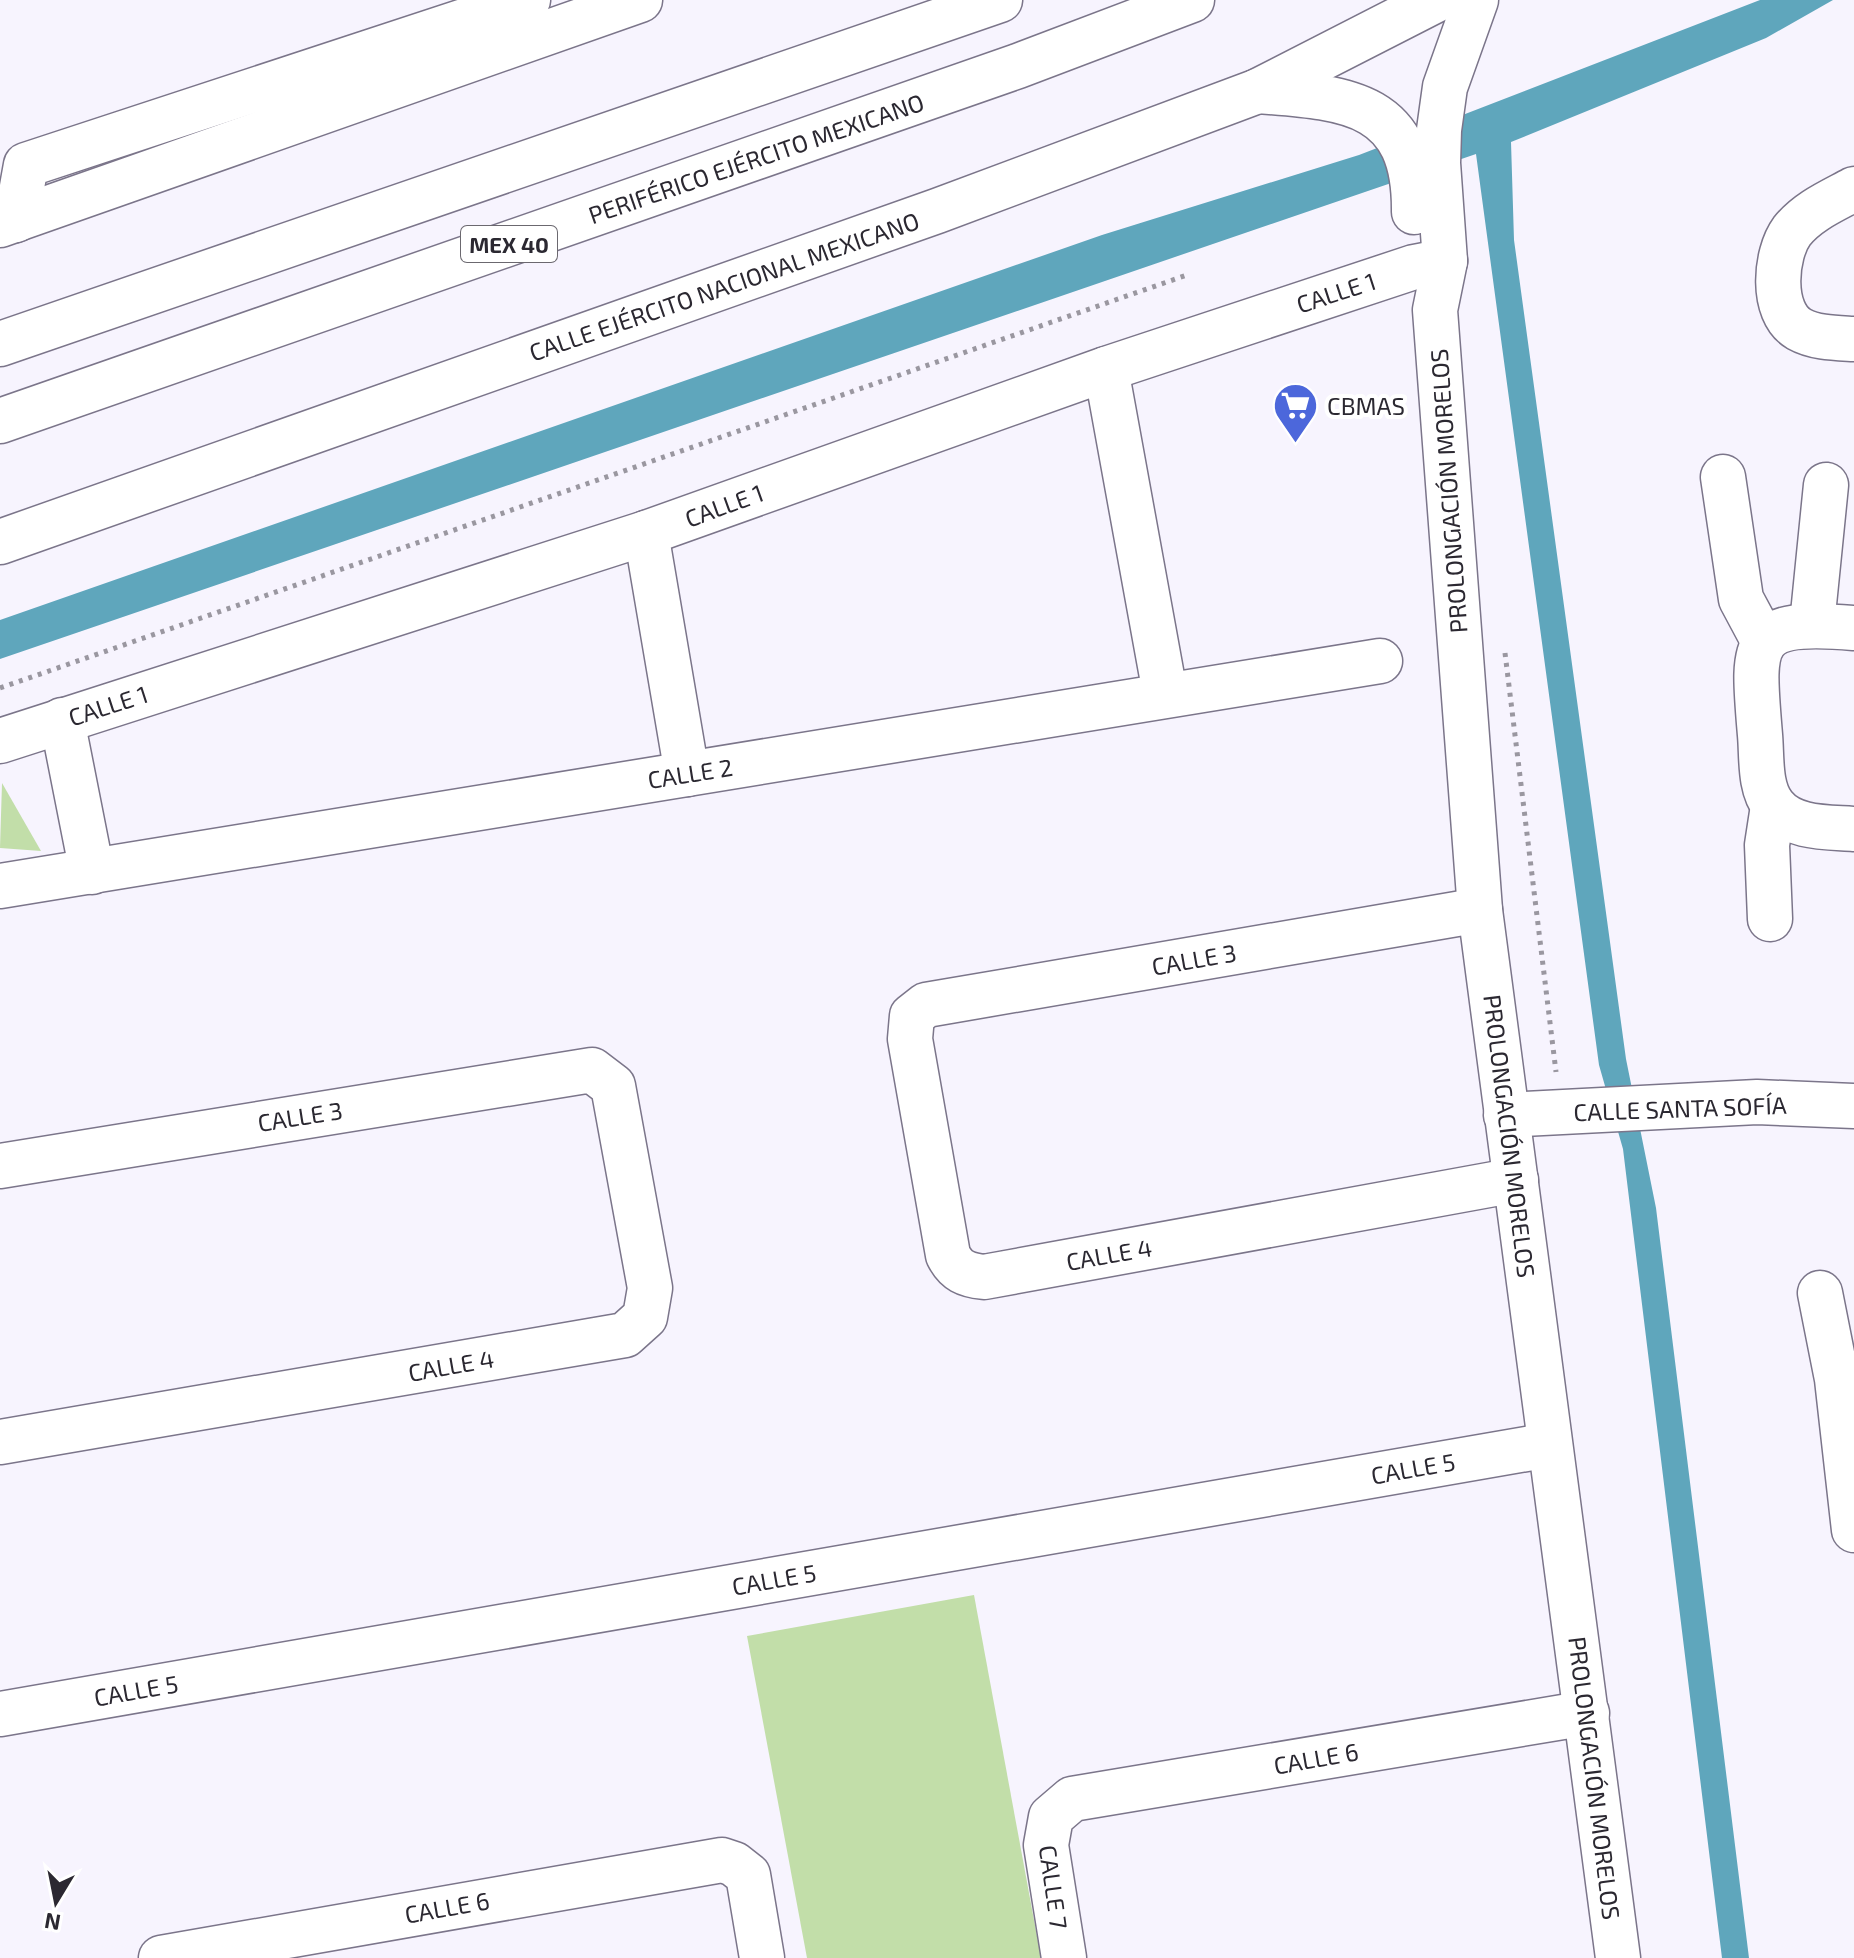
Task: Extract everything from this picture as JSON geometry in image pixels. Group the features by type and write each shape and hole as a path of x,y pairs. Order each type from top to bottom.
{"main road":[{"path":"8,222 26,165 528,0"},
{"path":"8,222 571,12 640,0"},
{"name":"PERIFÉRICO EJÉRCITO MEXICANO","path":"0,421 1018,66 1192,0"},
{"name":"CALLE EJÉRCITO NACIONAL MEXICANO","path":"0,542 937,211 1258,91 1436,0"},
{"name":"PROLONGACIÓN MORELOS","path":"1476,0 1445,87 1420,134 1428,200 1430,264 1480,910 1618,1958"},
{"path":"0,344 996,2"},
{"path":"1258,91 1322,96 1420,134"},
{"path":"1854,189 1811,212 1791,232 1783,251 1778,280 1783,308 1788,320 1798,329 1854,339"},
{"name":"CALLE 1","path":"0,741 646,533 1106,369 1430,264"},
{"path":"1106,369 1165,693"},
{"path":"1723,477 1741,599 1764,642"},
{"path":"1826,485 1833,626 1784,627 1764,642 1754,663 1764,785 1773,806 1793,822 1854,829"},
{"path":"646,533 687,774"},
{"name":"CALLE 2","path":"0,886 1165,693 1380,661"},
{"path":"62,720 92,872"},
{"path":"1770,919 1767,845 1773,806"},
{"name":"CALLE 3","path":"912,1016 926,1005 1480,910"},
{"name":"CALLE 4","path":"912,1016 910,1039 948,1255 961,1272 972,1275 984,1277 1516,1180"},
{"name":"CALLE 3","path":"0,1166 582,1069 600,1074"},
{"name":"CALLE 4","path":"0,1442 625,1335 645,1317 650,1288 613,1086 600,1074"},
{"name":"CALLE SANTA SOFÍA","path":"1506,1115 1757,1102 1854,1106"},
{"path":"1820,1293 1845,1380 1854,1530"},
{"name":"CALLE 5","path":"0,1714 1549,1445"},
{"name":"CALLE 6","path":"1051,1817 1072,1799 1587,1713"},
{"name":"CALLE 7","path":"1051,1817 1046,1845 1064,1958"},
{"name":"CALLE 6","path":"161,1958 711,1860 734,1864 748,1875 762,1958"}],"path":[{"path":"0,688 1187,275"}],"green space":[{"path":"2,783 41,851 0,848"},
{"path":"974,1595 1041,1958 807,1958 747,1636"}],"water":[{"path":"1760,0 1833,0 1766,38 1511,142 1514,240 1626,1059 1656,1208 1749,1958 1722,1958 1623,1149 1599,1065 1476,154 0,659 0,620 1102,235 1359,155"}],"place":[{"name":"CBMAS","path":"1296,444"}]}
